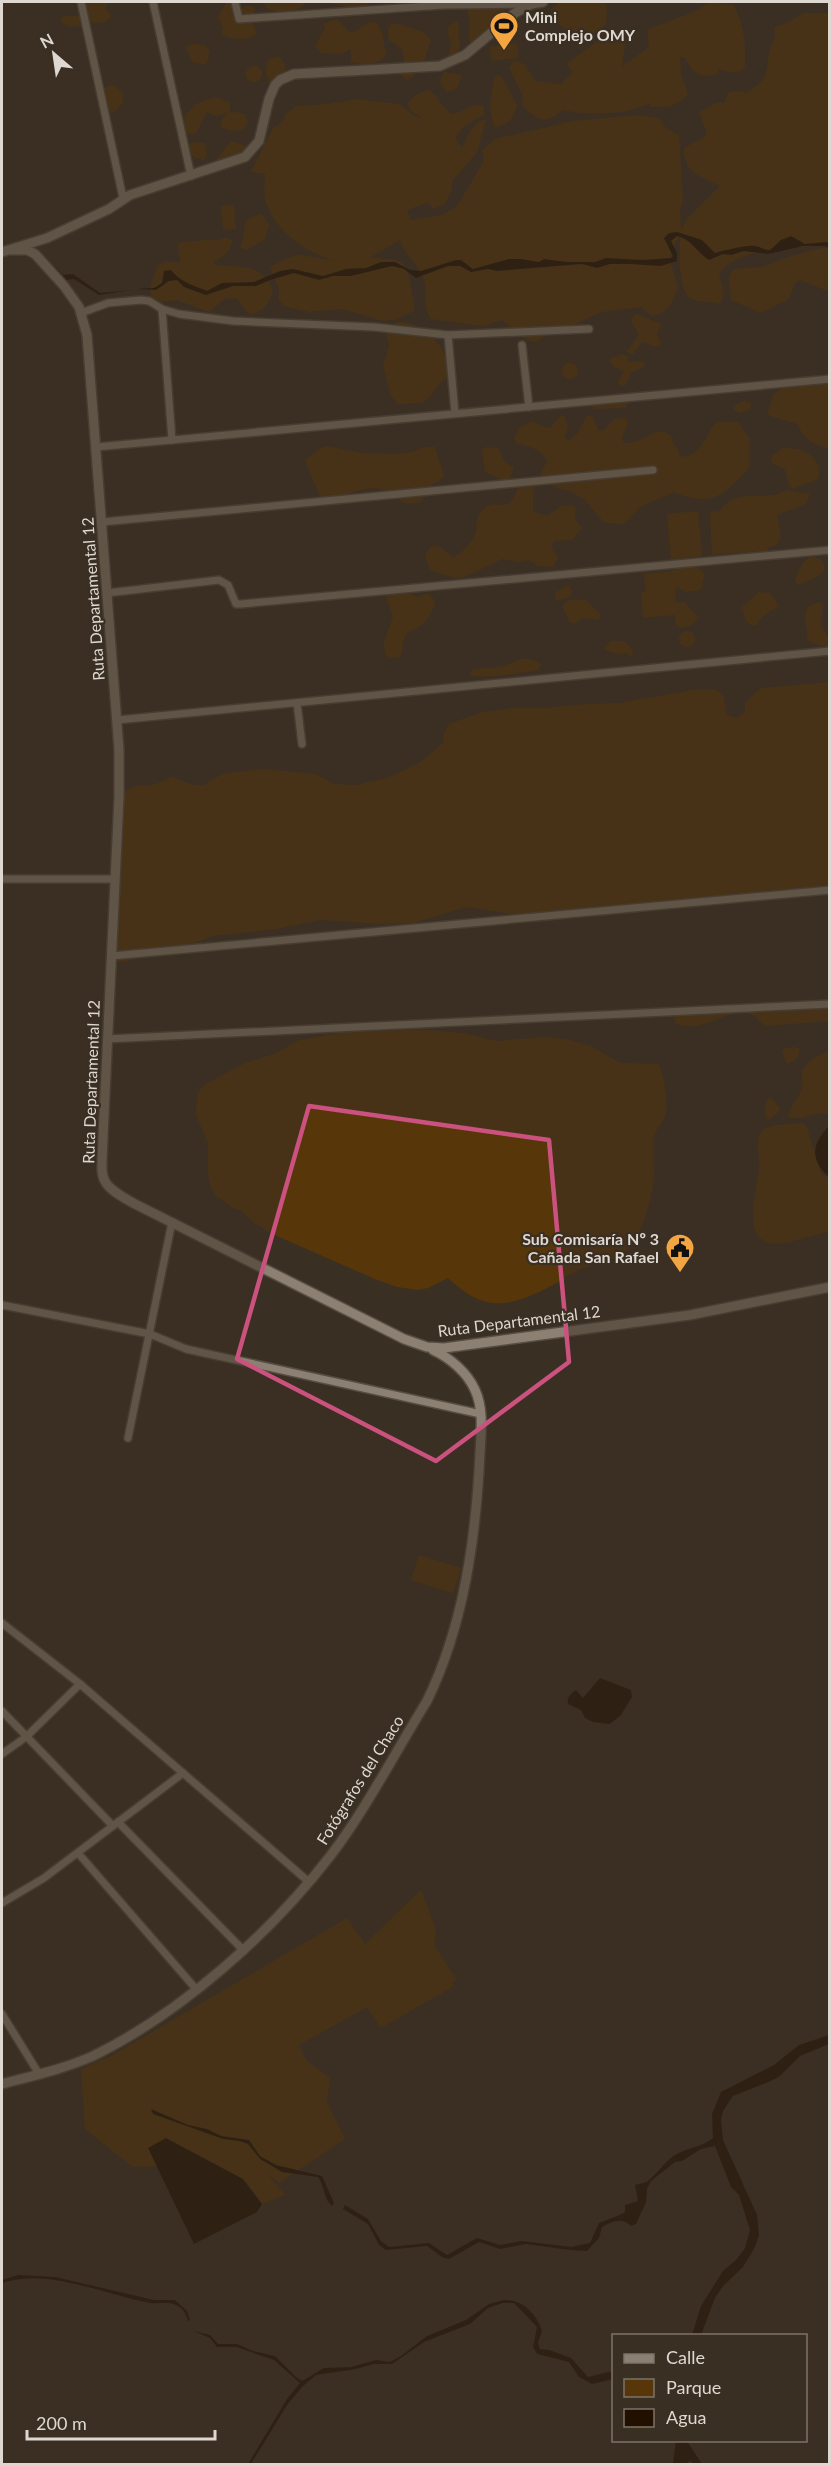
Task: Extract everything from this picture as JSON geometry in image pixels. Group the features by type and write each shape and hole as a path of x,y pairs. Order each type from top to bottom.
{"main road":[{"path":"2,252 33,244 109,209 123,198 228,165 250,154 259,141 272,92 280,80 286,77 294,74 440,66 465,55 507,19 537,2"},
{"name":"Ruta Departamental 12","path":"12,250 31,252 64,286 81,313 87,335 117,720 119,784 102,1174 105,1184 111,1191 172,1222 404,1339 427,1347 444,1348 690,1315 830,1287"},
{"name":"Fotógrafos del Chaco","path":"2,2084 91,2056 133,2034 244,1951 309,1882 345,1834 434,1686 466,1582 479,1474 481,1414 479,1399 470,1380 446,1356 427,1347"}],"street":[{"path":"81,2 123,198"},
{"path":"153,2 191,176"},
{"path":"235,2 239,19 444,5 537,2"},
{"path":"81,313 108,303 131,300 149,301 162,309 198,317 233,321 374,327 448,335 589,329"},
{"path":"162,309 172,440"},
{"path":"448,335 454,413"},
{"path":"522,345 529,406"},
{"path":"96,447 830,379"},
{"path":"102,522 653,470"},
{"path":"107,592 219,580 228,585 236,604 241,604 830,550"},
{"path":"117,720 830,651"},
{"path":"297,703 302,744"},
{"path":"2,879 114,879"},
{"path":"111,956 830,890"},
{"path":"107,1040 830,1004"},
{"path":"128,1438 172,1222"},
{"path":"2,1305 150,1334 186,1349 481,1414"},
{"path":"2,1623 80,1684 309,1882"},
{"path":"2,1754 26,1737 80,1684"},
{"path":"2,1711 244,1951"},
{"path":"2,1902 44,1878 183,1773"},
{"path":"78,1853 196,1989"},
{"path":"2,2014 39,2074"}],"highlighted area":[{"path":"309,1106 549,1140 569,1362 436,1461 237,1359"}],"green space":[{"path":"85,2 107,2 106,9 111,17 105,22 93,23 85,16"},
{"path":"227,2 234,2 232,15 250,5 255,9 252,22 257,34 244,39 221,35 223,28 218,16"},
{"path":"263,2 303,2 305,4 296,10 283,12 268,9"},
{"path":"330,2 372,2 352,7"},
{"path":"559,2 605,3 607,7 606,24 594,33 574,36 553,18 551,10"},
{"path":"711,2 734,5 740,20 745,43 745,67 738,73 717,69 719,73 708,76 699,74 691,68 685,58 680,57 681,74 688,94 671,106 650,107 651,103 630,110 607,113 563,110 551,118 541,119 522,106 523,96 509,68 514,60 524,64 535,81 561,84 573,72 566,64 605,36 625,44 622,67 649,47 647,30 693,12"},
{"path":"473,5 493,6 508,12 497,32 473,49 469,40 467,13"},
{"path":"804,13 829,13 829,244 755,253 729,264 719,274 724,294 720,304 695,300 687,295 680,270 680,236 671,256 678,288 672,303 666,310 652,316 641,307 601,312 573,325 562,327 535,342 525,339 502,320 483,326 431,319 426,308 423,277 400,240 371,257 394,260 404,264 409,277 414,311 394,320 383,321 342,309 309,312 286,307 278,300 279,289 270,267 290,257 300,255 337,261 304,247 285,232 277,223 266,202 265,174 251,172 273,128 283,122 285,114 297,106 357,99 399,104 413,115 425,120 411,111 407,103 416,95 427,90 453,114 474,105 483,106 485,114 463,127 455,138 462,148 474,126 486,120 477,152 452,181 452,189 445,204 434,209 427,203 407,210 410,220 442,215 457,206 484,161 482,150 495,139 573,121 637,115 659,118 666,128 679,135 683,198 680,209 681,231 686,220 720,186 694,173 684,156 684,148 707,134 699,112 716,103 724,103 729,92 746,93 760,83 765,76 770,48 775,39 774,27 785,24"},
{"path":"64,16 80,16 82,24 74,27 65,25 60,21"},
{"path":"337,19 349,32 353,33 369,22 377,23 383,35 387,53 379,61 366,64 351,62 351,49 342,54 322,53 315,46 325,28 324,24"},
{"path":"458,21 460,48 455,55 448,56 451,46 447,29"},
{"path":"394,23 421,31 431,39 422,68 408,80 399,74 398,68 404,60 402,49 389,40 389,28"},
{"name":"Mini Complejo OMY","path":"517,43 519,58 491,61 490,47"},
{"path":"191,44 204,45 210,52 206,65 192,62 186,48"},
{"path":"280,57 285,65 284,74 275,82 269,81 266,67 269,59"},
{"path":"251,66 257,66 262,74 260,80 251,82 246,77 246,71"},
{"path":"444,72 462,75 457,89 446,92 440,81"},
{"path":"495,76 502,77 517,105 510,120 495,127 490,102"},
{"path":"111,85 117,87 123,94 123,103 115,112 105,111 103,99 105,88"},
{"path":"214,97 230,102 230,112 244,113 248,122 243,130 233,131 220,127 223,118 228,113 215,116 207,112 195,135 186,132 184,117 196,104"},
{"path":"231,141 255,149 212,166"},
{"path":"193,142 205,143 207,154 204,160 193,157 187,146"},
{"path":"234,205 236,229 223,230 221,206"},
{"path":"259,214 264,216 269,225 264,240 246,250 241,248 246,221"},
{"path":"227,238 232,240 229,250 214,262 214,265 249,268 263,275 273,291 268,303 262,309 251,315 237,299 226,298 209,312 177,300 160,302 151,297 151,284 158,265 167,261 180,263 178,243"},
{"path":"822,248 829,249 829,288 825,290 800,280 795,283 789,299 761,313 731,300 729,276 734,269 762,267"},
{"path":"637,314 661,324 657,334 661,344 657,347 642,342 632,355 626,351 639,334 631,321"},
{"path":"397,322 417,326 426,332 434,339 446,357 448,377 439,384 430,397 421,403 398,404 391,396 383,366 389,346 385,332"},
{"path":"624,354 628,357 628,362 643,361 645,366 631,373 625,386 620,385 618,381 624,371 614,367 610,362 613,357"},
{"path":"570,363 576,365 578,371 576,377 570,379 564,377 562,371 564,365"},
{"path":"829,378 829,448 810,441 797,424 767,415 773,394 792,382"},
{"path":"618,393 629,396 630,401 625,408 595,409 588,402 598,396"},
{"path":"744,401 752,403 749,410 741,413 734,410 735,405"},
{"path":"561,415 565,417 568,426 565,437 569,441 577,434 587,416 592,416 598,430 603,431 614,419 625,418 628,422 622,438 624,443 635,442 663,431 671,436 679,455 684,457 700,448 717,422 738,422 750,439 749,468 732,486 716,496 698,499 674,492 640,507 624,524 607,523 585,500 568,490 557,488 540,475 547,461 542,454 516,443 514,438 519,428 533,421 546,428 551,427"},
{"path":"327,446 362,453 395,454 413,452 423,447 435,447 444,477 426,489 422,501 415,504 405,503 386,491 373,488 323,497 319,494 305,461 317,450"},
{"path":"498,448 505,462 514,468 510,478 505,481 485,472 482,449"},
{"path":"782,448 804,451 813,457 820,468 818,479 793,489 789,486 785,470 771,462 772,456"},
{"path":"533,481 535,486 533,512 548,516 561,506 573,505 576,509 575,519 582,528 572,540 556,541 552,544 552,549 558,557 553,567 538,566 529,560 519,562 502,559 465,577 455,578 430,570 425,555 429,549 437,546 454,557 473,539 478,518 484,509 491,505 510,503 519,486"},
{"path":"788,490 810,494 806,504 777,515 781,537 776,546 768,547 768,551 712,554 710,512 720,511 726,503 734,499 779,494"},
{"path":"698,511 702,556 671,559 667,514"},
{"path":"811,556 821,560 825,569 817,577 798,585 795,581 799,571 805,560"},
{"path":"679,564 694,564 705,574 701,590 686,592 676,587 675,589 676,603 685,602 698,618 690,626 680,628 676,625 675,615 643,618 641,593 646,592 644,574 673,571"},
{"path":"568,585 572,590 571,596 556,601 555,593"},
{"path":"403,592 418,597 428,593 435,601 424,623 406,635 399,658 389,658 385,654 384,642 393,617 385,593"},
{"path":"759,592 770,593 779,606 762,617 756,625 751,625 746,621 742,607"},
{"path":"586,600 601,615 598,620 583,618 574,624 569,622 563,607 565,602"},
{"path":"819,602 823,605 821,626 829,638 829,649 807,640 806,611 809,606"},
{"path":"687,631 695,639 687,647 679,639"},
{"path":"611,641 624,641 633,651 631,658 626,652 618,655 606,651 604,648"},
{"path":"521,659 534,660 541,665 538,670 502,675 482,677 469,674 474,669 501,667"},
{"path":"829,682 829,885 789,889 770,896 541,915 519,915 466,907 414,923 383,924 320,920 277,929 213,936 184,947 123,962 113,961 123,793 133,787 159,783 173,777 193,785 204,785 222,774 263,769 315,774 334,784 356,785 388,778 419,763 443,743 444,733 449,724 479,713 511,708 620,703 692,690 714,689 723,695 727,715 737,718 745,712 745,702 761,688"},
{"path":"829,1001 829,1021 765,1026 752,1015 741,1013 703,1024 684,1026 675,1023 674,1018 677,1015"},
{"path":"427,1030 463,1033 496,1041 545,1037 569,1040 591,1046 620,1063 659,1064 665,1088 666,1114 654,1138 654,1179 647,1211 639,1232 624,1253 575,1272 522,1299 497,1303 486,1302 461,1289 448,1278 428,1288 418,1290 397,1287 377,1280 270,1233 253,1222 242,1211 233,1208 215,1195 208,1175 208,1143 196,1115 197,1094 204,1085 245,1063 277,1053 296,1041 348,1031"},
{"path":"785,1048 800,1049 799,1054 787,1064 782,1052"},
{"path":"829,1051 829,1114 817,1113 799,1118 788,1117 802,1089 804,1068 814,1059"},
{"path":"771,1097 780,1109 768,1120 765,1114 766,1101"},
{"path":"804,1124 807,1128 821,1173 829,1179 829,1232 785,1243 770,1243 761,1239 755,1230 753,1219 759,1165 758,1139 766,1128"},
{"path":"419,1555 461,1568 453,1593 411,1580"},
{"path":"421,1890 436,1929 434,1945 456,1979 452,1983 454,1986 381,2028 367,2007 299,2045 306,2060 330,2078 327,2102 345,2139 279,2183 266,2172 285,2195 262,2204 243,2179 214,2164 133,2167 85,2129 81,2069 113,2055 347,1918 365,1944"}],"water":[{"path":"677,232 702,240 715,253 752,246 770,250 781,240 791,236 805,244 827,242 829,248 803,246 768,254 744,251 731,255 723,254 709,260 687,240 677,236 671,241 677,253 677,261 661,266 610,264 597,268 582,264 471,272 460,266 448,266 416,278 404,269 392,266 351,276 333,276 319,280 294,273 256,286 233,286 206,295 184,287 177,280 169,281 156,290 136,289 154,288 162,283 164,271 171,270 183,280 207,291 222,283 254,282 280,271 293,269 323,276 346,269 366,268 381,262 395,262 410,270 421,271 456,260 461,260 473,269 509,259 539,262 544,259 595,262 606,258 643,260 671,258 673,256 664,238 669,233"},
{"path":"53,264 63,275 73,274 100,293 131,290 99,295 74,279 66,280"},
{"path":"829,1126 829,1177 818,1164 815,1152 819,1139"},
{"path":"600,1678 631,1690 632,1697 621,1715 610,1724 593,1722 585,1718 581,1710 568,1704 572,1693 576,1690 583,1698"},
{"path":"829,2035 829,2044 800,2056 780,2076 771,2081 733,2096 723,2111 721,2120 723,2140 757,2215 759,2235 743,2267 723,2286 715,2298 701,2334 692,2334 701,2306 723,2271 745,2248 750,2230 739,2195 731,2187 715,2146 701,2149 682,2161 675,2162 651,2181 647,2189 646,2202 636,2224 631,2226 628,2223 617,2221 602,2227 599,2238 587,2251 526,2244 500,2249 479,2242 449,2259 442,2257 427,2246 386,2250 379,2245 368,2224 343,2209 345,2205 368,2219 381,2241 389,2247 429,2243 447,2255 477,2238 500,2245 522,2241 571,2247 590,2243 599,2223 622,2214 625,2212 625,2205 638,2201 635,2185 648,2181 675,2155 704,2144 713,2138 712,2114 721,2092 774,2065 799,2045"},
{"path":"151,2109 221,2136 249,2140 260,2156 276,2165 322,2176 334,2203 332,2206 327,2200 318,2177 282,2172 260,2159 248,2144 223,2139 153,2114"},
{"path":"166,2138 243,2179 262,2204 257,2212 194,2244 148,2148"},
{"path":"18,2275 55,2277 154,2300 175,2300 187,2311 190,2320 188,2321 183,2310 175,2304 151,2303 57,2280 38,2278 2,2283 2,2280"},
{"path":"511,2300 523,2305 533,2313 540,2325 542,2331 538,2343 540,2349 571,2358 588,2377 612,2371 612,2379 592,2384 579,2377 569,2362 537,2354 533,2347 537,2327 514,2303 503,2303 488,2308 470,2324 424,2342 392,2364 374,2364 316,2375 287,2405 251,2464 248,2464 287,2399 300,2383 274,2360 236,2347 217,2347 210,2338 194,2331 210,2335 218,2344 237,2344 253,2351 275,2356 302,2381 324,2368 351,2367 376,2360 390,2362 427,2336 466,2320 489,2304"},
{"path":"676,2442 688,2442 702,2464 690,2461 685,2464 673,2464"}],"place":[{"name":"Mini Complejo OMY","path":"504,52"},
{"name":"Sub Comisaría Nº 3 Cañada San Rafael","path":"680,1274"}]}
